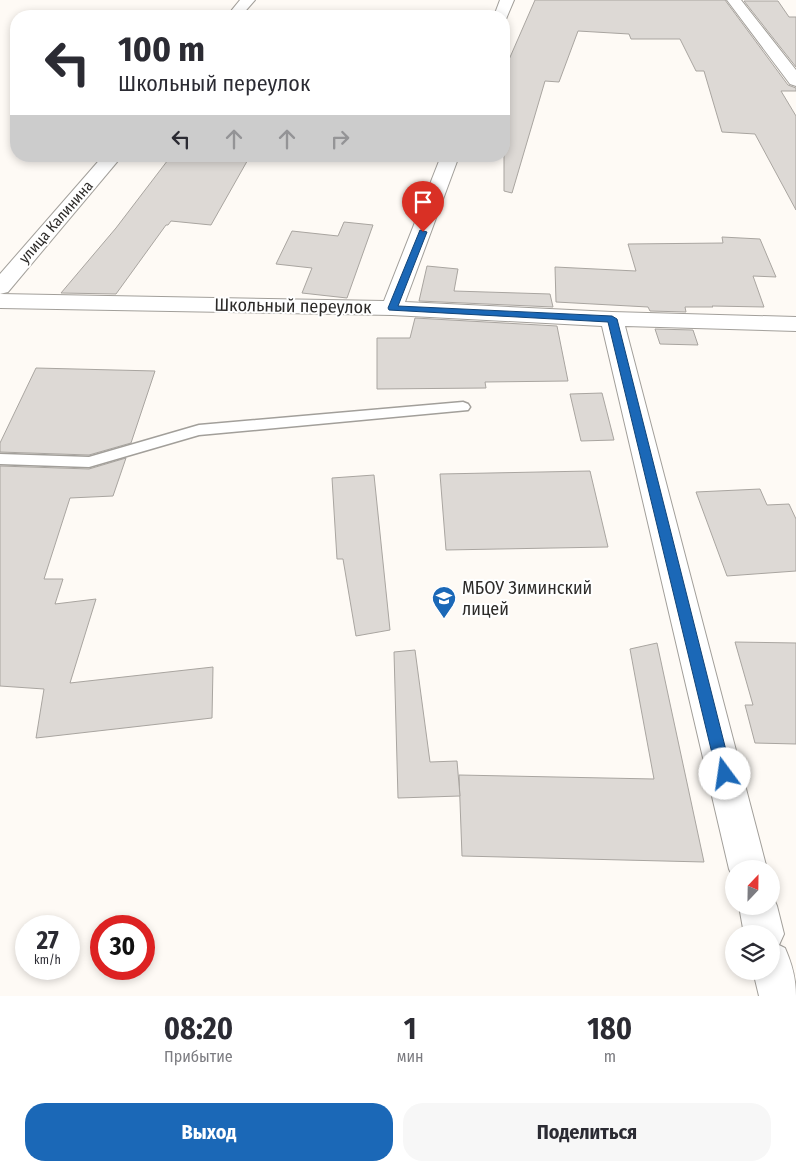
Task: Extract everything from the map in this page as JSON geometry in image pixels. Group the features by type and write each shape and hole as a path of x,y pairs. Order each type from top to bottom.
{"street":[{"path":"239,10 248,0"},
{"path":"734,0 796,81"},
{"name":"улица Калинина","path":"1,288 108,162"},
{"path":"392,308 448,162"},
{"name":"Школьный переулок","path":"1,288 612,319 796,324"},
{"path":"612,319 746,860"},
{"path":"776,980 780,996"}],"lane":[{"path":"0,459 89,462 199,430 463,407"}],"building":[{"path":"535,0 725,0 788,85 796,88 796,91 781,91 796,116 796,210 755,134 722,132 704,71 696,71 680,39 631,39 629,34 578,31 559,82 545,81 512,193 504,191 504,162 510,162 510,57"},
{"path":"744,1 778,1 789,17 796,17 796,67"},
{"path":"166,162 247,162 211,225 171,221 166,225 116,294 61,293 116,228"},
{"path":"344,222 373,225 347,298 302,293 312,268 276,264 292,231 338,236"},
{"path":"722,237 760,239 776,277 753,276 764,307 685,307 686,312 650,311 648,307 556,302 555,267 636,271 628,244 723,243"},
{"path":"427,266 458,269 454,291 550,294 553,307 419,301"},
{"path":"415,318 557,326 568,381 485,382 486,388 377,389 377,338 410,338"},
{"path":"655,329 693,330 698,345 660,344"},
{"path":"36,368 155,371 131,443 89,455 0,452 0,443"},
{"path":"602,393 614,440 581,441 570,394"},
{"path":"126,458 113,496 70,498 44,579 63,579 55,604 96,599 70,683 213,667 212,718 36,738 44,689 0,686 0,466 89,469"},
{"path":"590,471 608,547 446,550 440,474"},
{"path":"374,475 390,630 356,636 343,559 337,559 332,478"},
{"path":"760,489 767,505 789,504 796,519 796,571 727,576 696,492"},
{"path":"735,642 796,643 796,744 755,743 745,705 753,705"},
{"path":"657,643 704,862 462,856 459,775 654,779 630,649"},
{"path":"415,650 430,762 457,761 460,796 398,798 394,652"}],"place":[{"name":"МБОУ Зиминский лицей","path":"444,619"}],"route":[{"path":"423,232 392,308 612,319 725,774"}]}
